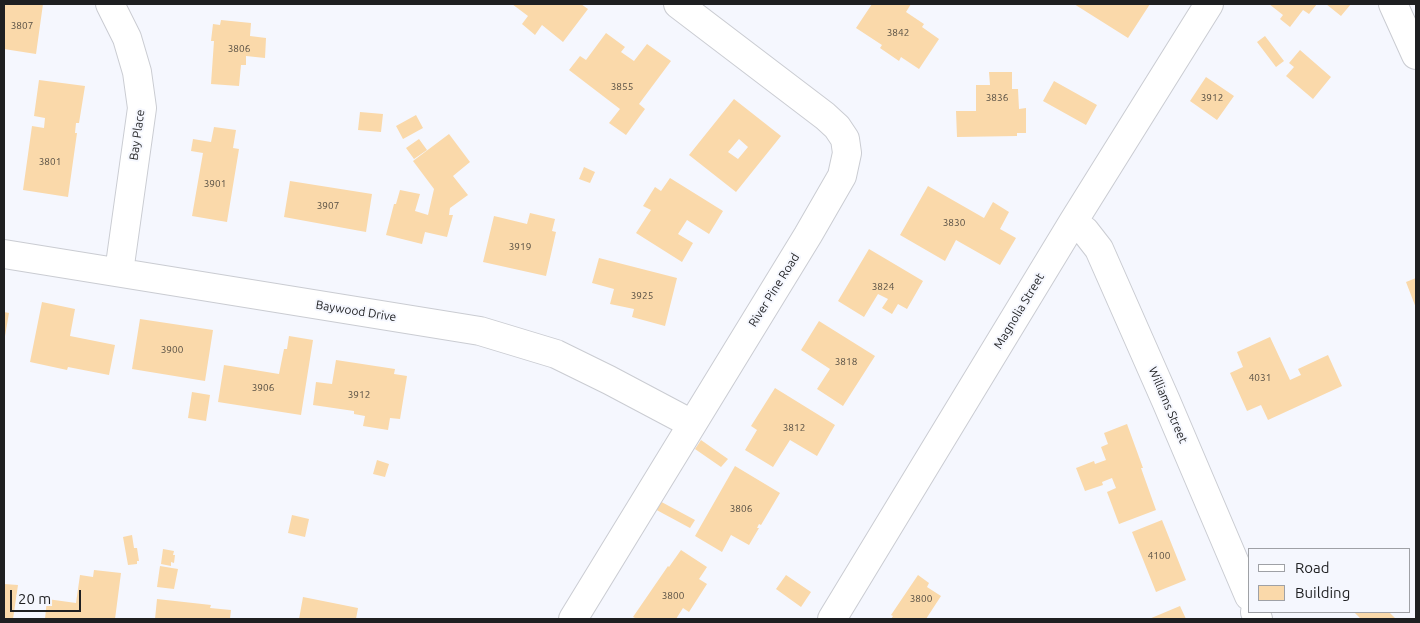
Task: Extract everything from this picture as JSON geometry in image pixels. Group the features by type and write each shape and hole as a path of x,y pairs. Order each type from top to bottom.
{"street":[{"name":"Bay Place","path":"110,4 127,38 135,64 142,108 119,272"},
{"name":"River Pine Road","path":"573,619 808,235 842,176 847,153 845,139 825,116 678,4"},
{"name":"Magnolia Street","path":"832,619 1073,222 1209,4"},
{"path":"1394,4 1416,55"},
{"name":"Williams Street","path":"1073,222 1085,231 1099,249 1248,594"},
{"name":"Baywood Drive","path":"4,254 480,332 556,354 692,424"}],"building":[{"path":"4,4 43,4 36,54 4,49"},
{"path":"512,4 581,4 588,9 563,42 542,25 535,35 522,24 528,16"},
{"path":"872,4 911,4 906,12 924,24 922,27 939,39 919,69 901,57 899,61 880,48 882,45 856,28"},
{"path":"1074,4 1150,4 1128,38"},
{"path":"1269,4 1317,4 1309,14 1303,10 1290,27 1280,19 1283,15"},
{"path":"1326,4 1351,4 1341,16"},
{"path":"221,20 251,23 250,36 266,38 265,58 246,56 246,65 241,65 239,86 211,84 214,41 211,41 213,24 220,25"},
{"path":"606,33 625,47 621,52 634,61 647,44 671,61 639,104 645,109 626,135 609,123 620,109 569,70 580,56 586,60"},
{"path":"1265,36 1284,61 1276,67 1257,42"},
{"path":"1300,50 1331,77 1313,99 1286,76 1294,67 1289,63"},
{"path":"989,72 1012,72 1012,89 1018,89 1019,109 1026,108 1026,133 1017,133 1017,136 957,137 956,111 976,111 976,85 990,85"},
{"path":"1206,77 1234,96 1217,120 1190,101"},
{"path":"39,80 85,86 79,123 76,123 75,133 77,133 68,197 23,190 32,126 44,128 45,118 34,116"},
{"path":"1054,81 1097,105 1086,125 1043,101"},
{"path":"734,99 781,136 736,192 689,155","holes":["739,139 748,147 738,159 728,152"]},
{"path":"360,112 383,114 381,132 358,130"},
{"path":"416,115 423,128 403,139 396,126"},
{"path":"214,127 236,130 233,148 239,149 227,222 192,216 203,153 191,151 193,139 211,142"},
{"path":"449,134 470,162 453,176 468,195 450,208 449,215 453,215 447,237 425,232 422,244 386,235 394,204 396,204 400,190 420,194 415,211 428,215 434,189 413,161"},
{"path":"419,139 427,150 414,159 406,148"},
{"path":"584,167 595,172 590,183 579,179"},
{"path":"670,178 723,211 709,234 687,220 678,234 693,243 682,262 636,233 651,210 643,206 655,187 661,191"},
{"path":"290,181 372,194 366,232 284,217"},
{"path":"928,186 984,218 993,202 1009,212 1000,229 1016,238 1000,265 956,240 945,261 900,235"},
{"path":"530,213 555,219 552,231 556,232 546,276 483,262 494,216 527,224"},
{"path":"869,249 923,281 907,309 898,304 892,314 882,308 888,299 878,294 864,317 838,301"},
{"path":"599,258 677,278 665,326 632,317 634,309 610,304 614,289 592,283"},
{"path":"1416,278 1416,308 1406,282"},
{"path":"42,302 75,309 70,336 115,345 109,375 68,367 67,370 30,362"},
{"path":"4,312 9,313 5,336 4,336"},
{"path":"140,319 213,330 205,381 132,369"},
{"path":"819,321 875,356 843,406 817,389 830,369 801,350"},
{"path":"289,336 313,340 301,415 218,402 224,365 279,374 284,349 287,349"},
{"path":"1270,337 1290,380 1301,375 1298,369 1328,355 1342,386 1268,420 1261,405 1247,411 1230,373 1243,367 1237,352"},
{"path":"336,360 395,369 394,374 407,376 400,419 390,418 388,430 363,426 365,416 354,414 354,411 313,405 316,382 332,384"},
{"path":"775,388 835,425 817,456 790,440 773,467 745,450 757,430 751,426"},
{"path":"192,392 210,395 206,421 188,418"},
{"path":"1127,424 1156,510 1119,524 1107,492 1116,488 1112,478 1102,482 1103,485 1085,491 1076,468 1094,461 1095,464 1106,460 1101,447 1108,444 1104,433"},
{"path":"701,440 728,459 721,467 695,449"},
{"path":"377,460 389,464 385,477 373,474"},
{"path":"735,466 780,493 761,525 759,524 757,528 759,528 749,545 731,535 722,552 695,536"},
{"path":"656,499 695,520 690,528 651,507"},
{"path":"292,515 309,519 305,537 288,533"},
{"path":"1162,520 1186,580 1156,592 1132,532"},
{"path":"132,535 139,561 137,561 137,564 128,565 123,537"},
{"path":"163,549 174,551 174,563 171,562 171,566 161,564"},
{"path":"681,550 707,567 699,579 707,584 689,612 683,608 676,619 637,619 633,617 668,566"},
{"path":"160,566 178,569 174,589 157,587"},
{"path":"94,570 121,573 115,619 45,619 47,599 76,603 80,575 93,577"},
{"path":"786,575 811,592 801,607 776,589"},
{"path":"918,575 929,583 927,587 941,596 926,619 891,619 893,616 891,615"},
{"path":"4,584 18,585 13,619 4,619"},
{"path":"303,597 358,608 356,619 299,619"},
{"path":"157,599 211,605 210,608 231,610 230,619 155,619"},
{"path":"1180,606 1186,619 1149,619"},
{"path":"1355,613 1390,613 1396,619 1361,619"}]}
